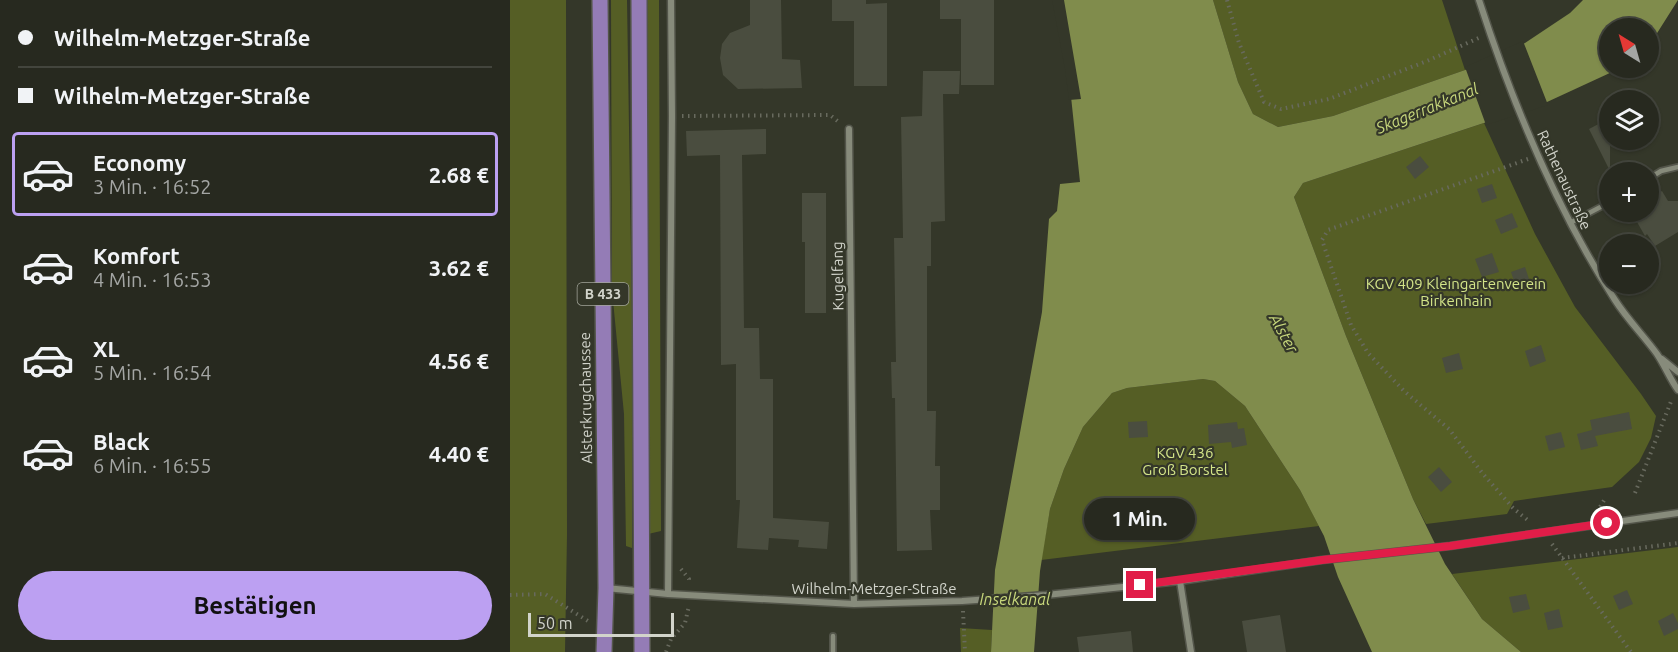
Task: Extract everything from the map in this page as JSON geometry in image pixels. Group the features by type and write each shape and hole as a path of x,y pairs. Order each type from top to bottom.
{"main road":[{"name":"Alsterkrugchaussee","path":"600,0 606,588 604,652"},
{"path":"639,0 642,652"}],"street":[{"path":"668,594 671,0"},
{"name":"Rathenaustraße","path":"1479,0 1537,156 1570,223 1616,301 1657,355 1677,389"},
{"name":"Kugelfang","path":"849,129 854,604"},
{"name":"Rathenaustraße","path":"1657,355 1678,372"},
{"name":"Wilhelm-Metzger-Straße","path":"606,588 668,594 854,604 978,600 1180,581 1322,560 1450,546 1678,513"},
{"path":"1180,581 1191,652"}],"lane":[{"path":"1659,172 1678,167"},
{"path":"1570,223 1599,208"},
{"path":"833,636 833,652"}],"path":[{"path":"1227,0 1239,43 1264,102 1281,110 1329,99 1427,61 1490,33"},
{"path":"672,116 830,115 849,129"},
{"path":"1537,156 1328,230 1322,240 1351,324 1368,353 1404,391 1449,429 1483,474 1513,508 1543,532 1631,652"},
{"path":"1635,493 1677,389"},
{"path":"1562,558 1678,543"},
{"path":"510,595 544,594 588,621"},
{"path":"962,601 965,652"},
{"path":"666,652 671,639 685,623 688,612"}],"green space":[{"path":"510,0 566,0 567,534 565,652 510,652"},
{"path":"611,0 627,0 632,318 632,548 626,546 624,414 612,290"},
{"path":"648,0 659,0 661,531 648,534"},
{"path":"1213,0 1442,0 1465,70 1333,116 1278,127 1253,114 1238,82"},
{"name":"KGV 409 Kleingartenverein Birkenhain","path":"1484,123 1535,234 1575,307 1656,416 1651,438 1639,462 1612,487 1514,501 1507,514 1426,524 1413,499 1346,336 1294,197 1303,183"},
{"name":"KGV 436 Groß Borstel","path":"1203,379 1215,381 1245,406 1300,490 1319,526 1041,560 1050,509 1064,469 1083,427 1112,393 1127,388"},
{"path":"1678,547 1678,652 1521,652 1482,619 1452,574"},
{"path":"960,628 992,630 991,652 961,652"}],"water":[{"path":"1055,0 1213,0 1238,82 1253,114 1278,127 1333,116 1465,70 1525,43 1570,13 1583,0 1678,0 1659,30 1659,18 1599,18 1599,78 1547,102 1303,183 1294,197 1346,336 1392,448 1413,499 1445,564 1482,619 1521,652 1372,652 1338,577 1324,536 1300,490 1245,406 1215,381 1203,379 1127,388 1112,393 1083,427 1064,469 1050,509 1040,571 1034,652 991,652 995,570 1042,312 1049,219 1057,211 1060,184 1080,182 1068,68"}],"pier":[{"path":"1052,0 1064,0 1081,99 1069,100"},
{"path":"1523,41 1548,105 1486,125 1465,67"}],"building":[{"path":"750,0 781,0 782,59 800,60 802,88 738,89 723,75 720,58 722,44 730,33 750,25"},
{"path":"832,0 866,0 866,4 887,3 887,86 854,86 854,21 832,21"},
{"path":"940,0 994,0 994,85 961,85 961,19 940,19"},
{"path":"923,71 960,71 959,94 943,94 945,221 931,222 931,266 927,266 927,411 936,411 935,466 940,466 940,510 930,510 932,550 897,551 895,398 892,398 891,362 896,362 894,238 903,238 901,117 922,116"},
{"path":"1599,124 1599,149 1589,129"},
{"path":"766,129 766,154 742,155 744,328 759,328 760,379 773,379 773,518 829,522 827,549 798,547 799,540 769,538 768,550 737,548 740,500 736,500 736,364 721,365 720,155 687,156 686,131"},
{"path":"1600,150 1610,150 1610,162 1606,162"},
{"path":"1420,156 1429,167 1415,179 1406,167"},
{"path":"1492,184 1497,198 1482,203 1477,189"},
{"path":"1662,191 1668,201 1678,201 1678,232 1659,244 1659,234 1644,234 1637,222 1659,222 1659,193"},
{"path":"802,193 826,193 826,313 805,313"},
{"path":"1512,213 1518,227 1501,234 1495,220"},
{"path":"1492,253 1499,272 1482,277 1475,259"},
{"path":"1525,267 1531,285 1517,290 1511,272"},
{"path":"1541,345 1546,361 1530,367 1525,351"},
{"path":"1459,353 1463,369 1446,373 1442,358"},
{"path":"1629,412 1632,429 1595,436 1598,446 1581,450 1577,434 1592,430 1590,420"},
{"path":"1147,421 1148,437 1129,438 1128,422"},
{"path":"1237,422 1238,429 1244,428 1247,445 1232,448 1231,442 1209,444 1208,425"},
{"path":"1561,432 1565,447 1549,451 1545,436"},
{"path":"1439,467 1452,482 1441,492 1428,477"},
{"path":"1627,590 1633,604 1619,610 1613,596"},
{"path":"1526,594 1530,609 1513,613 1509,597"},
{"path":"1559,609 1563,627 1548,630 1544,613"},
{"path":"1673,613 1678,629 1664,636 1658,621"},
{"path":"1280,615 1286,652 1247,652 1242,621"},
{"path":"1131,631 1133,652 1079,652 1077,637"}],"route":[{"path":"1140,585 1322,560 1450,546 1607,523"}],"water label":[{"name":"Skagerrakkanal","path":"1427,108"},
{"name":"Alster","path":"1284,333"},
{"name":"Inselkanal","path":"1015,599"}]}
